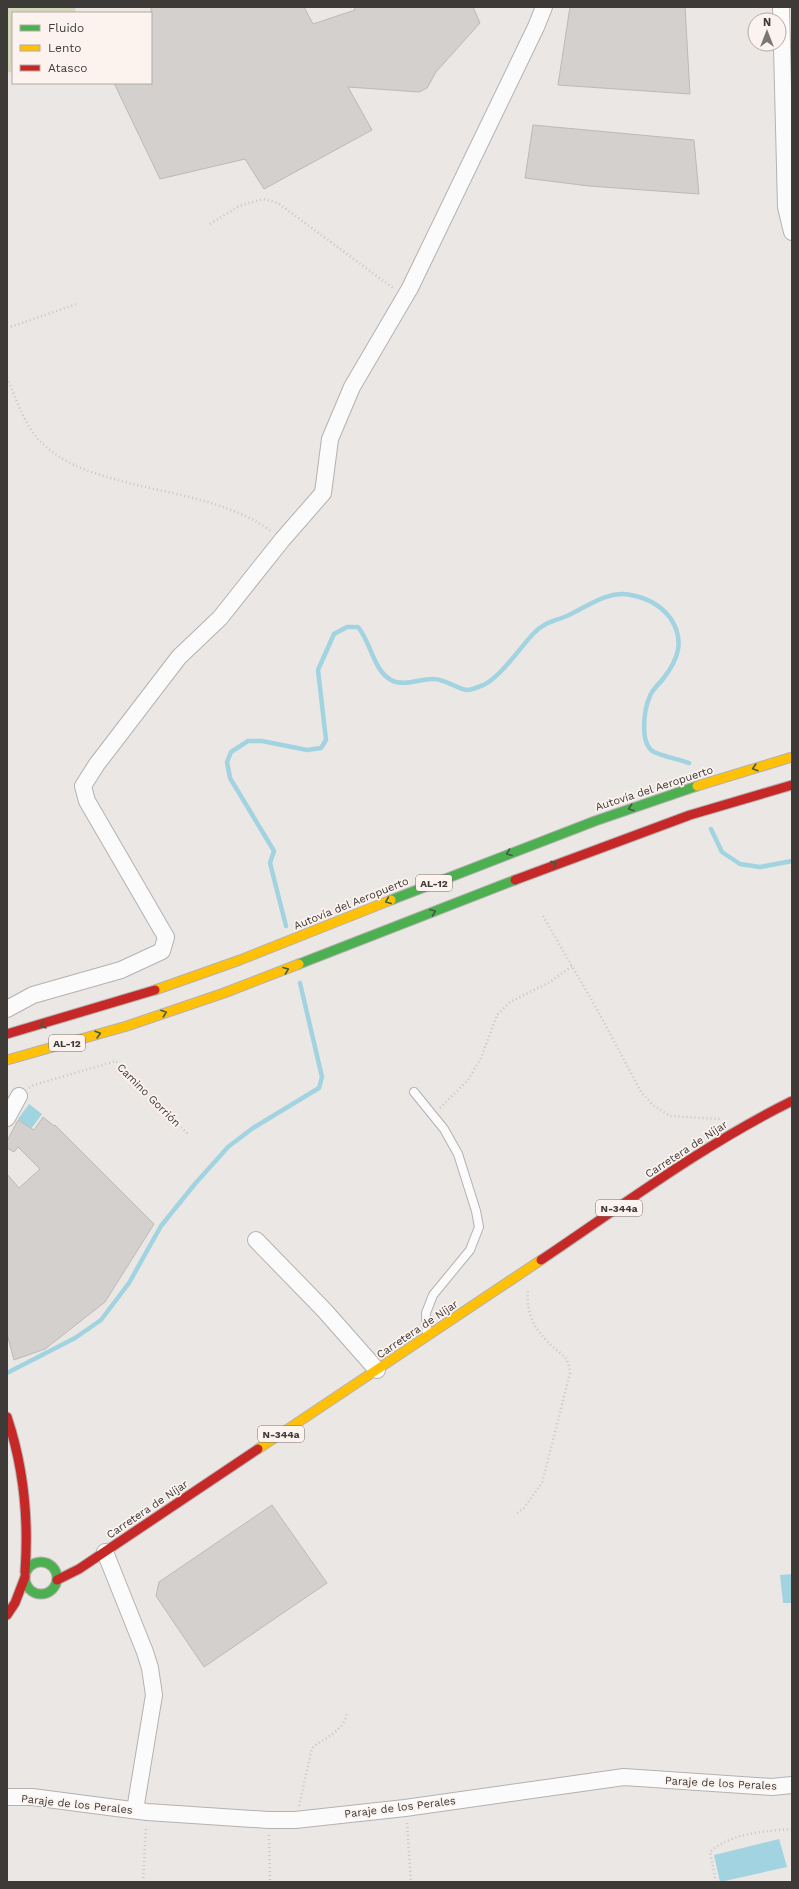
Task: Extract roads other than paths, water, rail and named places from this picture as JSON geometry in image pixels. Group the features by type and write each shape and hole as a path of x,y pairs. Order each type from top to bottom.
{"main road":[{"name":"Autovía del Aeropuerto","path":"7,1034 78,1015 200,975 599,818 792,757"},
{"name":"AL-12","path":"7,1060 127,1026 224,993 563,861 690,815 792,785"},
{"name":"Carretera de Níjar","path":"30,1598 52,1589 57,1580 79,1569 105,1552 716,1143 752,1121 792,1101"},
{"path":"7,1417 13,1433 26,1490 29,1537 25,1574 15,1603 7,1615"},
{"path":"29,1537 39,1555 55,1570 57,1580"},
{"path":"7,1615 30,1598 25,1574 39,1555"}],"street":[{"path":"7,1009 34,995 121,970 162,951 166,937 87,801 83,786 97,764 179,657 220,618 282,540 323,493 330,439 352,387 405,297 536,27 544,7"},
{"path":"781,7 786,206 792,232"},
{"path":"7,1118 19,1096"},
{"path":"256,1240 325,1311 377,1370"},
{"path":"105,1552 145,1652 154,1688 141,1811"},
{"name":"Paraje de los Perales","path":"7,1797 32,1797 141,1811 269,1820 295,1820 406,1808 624,1777 772,1787 792,1785"}],"lane":[{"path":"414,1092 444,1129 458,1154 476,1211 479,1227 470,1250 433,1295 426,1313 428,1336"}],"water":[{"path":"29,1104 42,1114 31,1129 18,1119"},
{"path":"792,1574 792,1603 783,1603 780,1575"},
{"path":"779,1839 787,1867 720,1882 714,1855"}],"waterway":[{"path":"286,926 270,863 274,851 230,778 227,762 231,752 248,741 262,741 307,750 321,748 326,740 318,670 334,634 347,627 358,627 366,640 380,670 391,680 406,683 427,679 437,679 459,688 469,690 488,683 502,670 534,633 546,624 569,615 606,597 623,594 643,598 658,606 667,614 675,627 679,643 673,665 652,692 648,702 644,726 646,742 649,748 654,752 689,763"},
{"path":"711,829 722,852 740,864 760,867 792,861"},
{"path":"7,1373 75,1338 101,1320 129,1283 161,1226 194,1185 228,1147 253,1128 319,1088 322,1077 300,983"}]}
